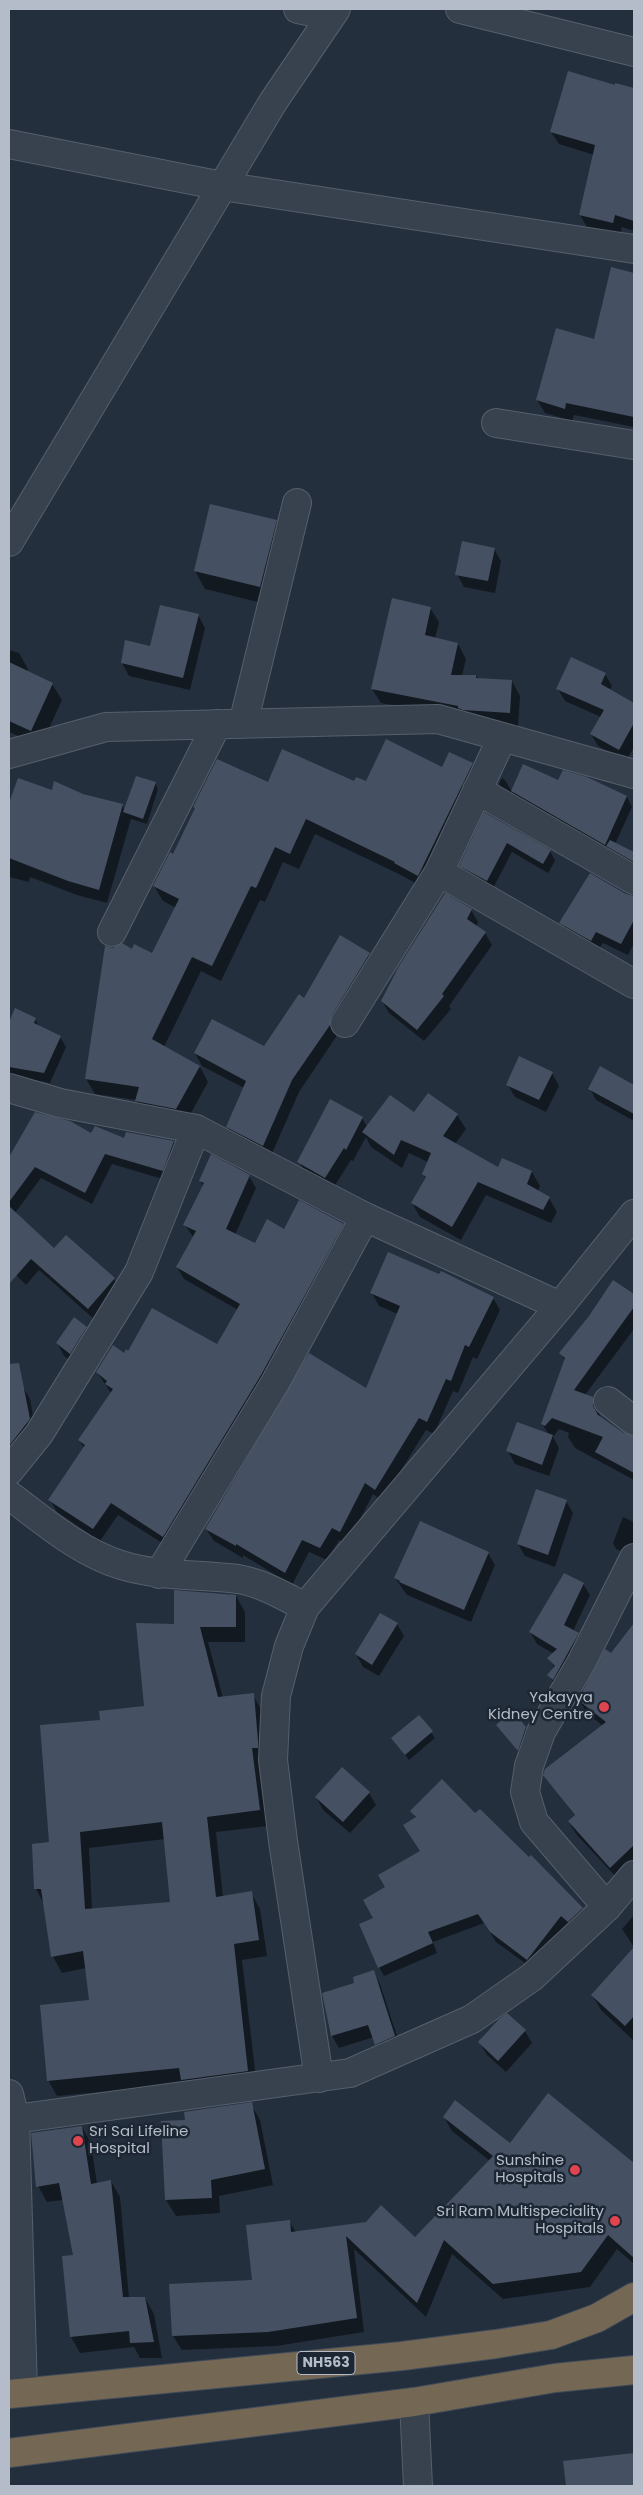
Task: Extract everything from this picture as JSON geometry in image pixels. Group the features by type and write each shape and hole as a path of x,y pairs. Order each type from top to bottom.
{"highway":[{"name":"NH563","path":"16,2393 392,2357 496,2344 551,2334 596,2318 634,2297"},
{"path":"9,2452 414,2402 555,2378 634,2370"}],"street":[{"path":"9,542 272,102 334,12 298,9"},
{"path":"460,9 634,52"},
{"path":"9,144 222,186 634,249"},
{"path":"496,423 634,445"},
{"path":"243,724 297,503"},
{"path":"9,754 106,727 438,719 634,774"},
{"path":"112,932 217,724"},
{"path":"345,1023 439,872 502,738"},
{"path":"477,790 634,880"},
{"path":"439,872 634,984"},
{"path":"9,1088 60,1103 196,1129 365,1217 560,1306"},
{"path":"9,1471 39,1434 139,1272 196,1129"},
{"path":"319,2078 283,1841 273,1760 276,1696 289,1646 305,1607 560,1306 634,1214"},
{"path":"158,1574 276,1383 365,1217"},
{"path":"608,1401 634,1421"},
{"path":"9,1495 68,1539 120,1565 158,1574 240,1580 274,1590 305,1607"},
{"path":"607,1907 534,1822 526,1792 528,1766 540,1732 581,1663 634,1558"},
{"path":"16,2393 12,2106 319,2078 350,2073 472,2019 532,1977 631,1886"},
{"path":"414,2402 418,2486"}],"building":[{"path":"568,71 615,85 615,83 634,88 634,221 615,215 613,223 579,215 595,145 550,132"},
{"path":"611,267 634,273 634,417 566,403 565,409 536,400 556,328 594,339"},
{"path":"210,504 277,520 260,587 194,571"},
{"path":"462,541 495,548 488,581 455,575"},
{"path":"392,598 431,607 425,635 458,643 451,675 476,675 476,678 512,680 510,713 463,710 458,708 458,706 371,689"},
{"path":"160,605 199,614 183,678 121,663 125,640 150,646"},
{"path":"571,657 606,673 601,684 634,703 634,723 619,750 590,734 604,710 556,689"},
{"path":"9,662 53,683 31,731 9,721"},
{"path":"386,739 442,767 449,752 473,763 418,876 395,862 306,819 290,854 275,847 256,888 251,886 212,966 192,957 152,1039 200,1066 176,1109 135,1101 139,1087 85,1079 105,946 113,948 122,943 132,949 134,944 152,953 179,899 153,886 170,852 173,854 195,808 193,807 217,759 268,782 282,749 354,781 356,777 366,781"},
{"path":"523,764 558,780 563,770 587,777 627,796 605,845 511,791"},
{"path":"136,776 156,782 143,819 123,812"},
{"path":"18,778 52,790 54,781 83,794 123,804 99,890 68,881 9,858 9,803"},
{"path":"484,812 551,850 543,864 507,843 487,881 459,866"},
{"path":"610,840 634,852 634,862 606,846"},
{"path":"590,873 626,894 634,896 634,920 621,944 596,932 591,941 559,923"},
{"path":"445,893 472,909 467,919 486,932 442,994 444,996 417,1030 381,1001 399,966"},
{"path":"340,935 370,953 332,1015 330,1025 292,1080 263,1146 226,1127 246,1081 194,1053 212,1019 264,1046 299,994 304,998"},
{"path":"15,1008 36,1018 34,1023 61,1036 44,1073 9,1067 9,1022"},
{"path":"519,1056 553,1072 539,1100 506,1085"},
{"path":"600,1066 634,1085 634,1114 588,1089"},
{"path":"428,1093 458,1114 443,1136 498,1167 502,1158 532,1171 527,1184 550,1197 543,1210 478,1182 452,1227 411,1203 426,1177 422,1174 431,1153 401,1140 394,1155 362,1132 390,1095 414,1112"},
{"path":"330,1099 363,1117 346,1150 344,1148 325,1178 297,1162"},
{"path":"35,1112 70,1121 91,1133 95,1126 124,1138 126,1132 174,1141 163,1171 105,1154 85,1193 35,1167 9,1202 9,1157"},
{"path":"211,1154 250,1175 226,1229 255,1243 267,1219 284,1229 299,1200 344,1224 261,1375 163,1537 111,1503 93,1529 48,1500 85,1445 78,1440 113,1389 105,1384 107,1381 96,1372 113,1345 124,1353 126,1349 128,1351 152,1308 217,1344 240,1304 176,1267 196,1231 183,1225 204,1183 199,1181"},
{"path":"9,1206 54,1248 66,1235 115,1278 88,1309 31,1259 9,1284"},
{"path":"388,1252 439,1274 441,1271 494,1297 469,1347 465,1345 451,1381 446,1379 427,1422 419,1418 375,1490 365,1483 340,1532 332,1528 320,1548 302,1540 285,1573 236,1544 236,1546 205,1529 309,1353 366,1388 400,1306 370,1293"},
{"path":"613,1280 634,1294 634,1307 574,1390 593,1397 593,1406 598,1415 624,1433 634,1436 634,1473 595,1452 603,1437 552,1418 545,1426 541,1424 565,1358 559,1353 589,1316"},
{"path":"74,1317 87,1327 70,1354 56,1343"},
{"path":"19,1363 30,1419 9,1446 9,1364"},
{"path":"517,1422 553,1435 542,1465 506,1451"},
{"path":"536,1489 567,1500 548,1555 517,1544"},
{"path":"420,1521 489,1552 464,1610 399,1582 394,1578"},
{"path":"564,1573 584,1583 564,1625 579,1633 553,1680 547,1675 555,1666 547,1658 557,1649 529,1632"},
{"path":"174,1590 236,1595 236,1627 200,1627 218,1697 254,1693 258,1748 252,1748 260,1810 207,1817 216,1897 252,1891 259,1940 234,1944 248,2071 181,2080 179,2068 47,2081 40,2005 89,2000 83,1951 51,1957 41,1889 34,1889 32,1844 49,1842 40,1725 100,1720 99,1711 144,1706 136,1623 174,1624","holes":["162,1822 170,1902 85,1909 80,1832"]},
{"path":"380,1613 398,1623 372,1665 355,1654"},
{"path":"634,1623 634,1845 610,1868 568,1821 575,1815 543,1775 545,1769 606,1722 578,1700 605,1649 611,1653"},
{"path":"512,1710 526,1727 518,1751 496,1725"},
{"path":"419,1715 433,1731 405,1755 391,1738"},
{"path":"342,1767 370,1792 343,1822 315,1797"},
{"path":"442,1779 475,1813 480,1809 529,1857 531,1855 583,1908 568,1922 561,1916 527,1960 490,1932 478,1914 428,1932 433,1943 378,1968 359,1924 373,1918 363,1900 385,1887 378,1875 420,1851 403,1825 416,1817 410,1811"},
{"path":"634,1947 634,2016 625,2026 591,1995"},
{"path":"374,1970 395,2036 375,2045 368,2025 331,2036 322,1993 354,1983 353,1977"},
{"path":"507,2013 526,2030 498,2061 478,2042"},
{"path":"548,2093 634,2163 634,2258 608,2235 581,2272 493,2284 444,2240 417,2303 346,2236 357,2318 268,2332 172,2336 169,2284 252,2280 246,2225 290,2220 291,2232 366,2222 381,2205 415,2237 493,2156 443,2117 455,2100 510,2143"},
{"path":"252,2102 265,2169 211,2180 212,2198 165,2200 161,2121 185,2120 184,2112"},
{"path":"82,2126 91,2184 111,2180 123,2297 145,2297 154,2342 130,2343 129,2331 70,2337 62,2256 73,2255 59,2183 36,2187 31,2133"},
{"path":"634,2453 634,2486 566,2486 563,2461"}],"place":[{"name":"Yakayya Kidney Centre","path":"604,1707"},
{"name":"Sri Sai Lifeline Hospital","path":"78,2141"},
{"name":"Sunshine Hospitals","path":"575,2170"},
{"name":"Sri Ram Multispeciality Hospitals","path":"615,2221"}]}
